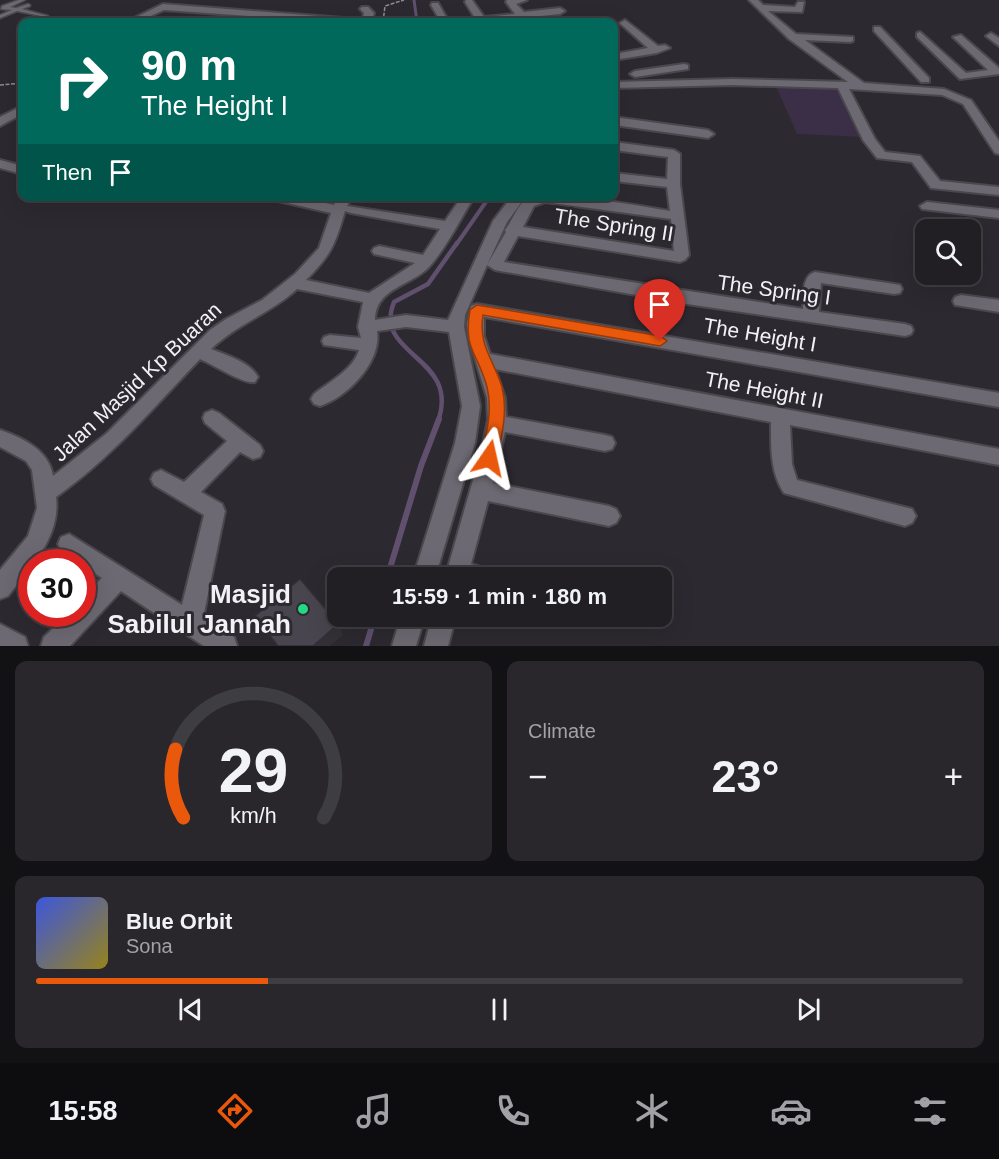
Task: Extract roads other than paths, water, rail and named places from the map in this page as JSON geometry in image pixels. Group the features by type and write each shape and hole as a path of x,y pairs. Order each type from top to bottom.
{"street":[{"path":"140,18 178,0"},
{"path":"522,16 510,2 523,0"},
{"path":"469,2 480,18"},
{"path":"757,4 798,10 801,9 801,4"},
{"path":"757,4 770,20 792,37 843,71 853,81 864,86"},
{"path":"149,5 326,18"},
{"path":"435,5 443,18"},
{"path":"364,9 369,13 368,18"},
{"path":"506,18 560,11"},
{"path":"618,56 661,49 625,23"},
{"path":"878,29 922,85"},
{"path":"920,35 949,83 967,102 999,150"},
{"path":"792,37 850,39"},
{"path":"958,37 997,71"},
{"path":"618,77 684,67"},
{"path":"618,93 703,82 843,87 922,85 949,83 997,71"},
{"path":"843,87 869,140 881,155 916,159 936,185 999,191"},
{"path":"0,122 18,112"},
{"path":"618,122 708,134"},
{"path":"618,147 674,154 673,184 678,216"},
{"path":"0,164 18,169"},
{"path":"618,177 673,184"},
{"path":"312,201 344,205 449,226"},
{"path":"320,399 357,369 370,345 371,325 367,315 373,299 383,289 418,269 466,201"},
{"path":"427,567 462,452 471,406 470,386 462,360 456,315 500,221 516,201"},
{"path":"512,230 529,203 535,201"},
{"name":"The Spring II","path":"512,230 680,257 682,255 678,216 575,201"},
{"name":"Jalan Masjid Kp Buaran","path":"45,494 71,477 112,442 198,351 236,319 263,307 322,255 328,246 344,205"},
{"path":"927,206 999,213"},
{"name":"The Spring I","path":"512,230 495,265 811,317 905,330"},
{"path":"379,251 425,260"},
{"path":"811,317 815,277 894,289"},
{"path":"303,285 373,299"},
{"path":"961,302 999,306"},
{"name":"The Height I","path":"484,360 475,341 473,330 477,310 999,400"},
{"path":"371,325 406,321 456,327"},
{"path":"330,341 370,345"},
{"path":"198,351 228,363 249,376"},
{"path":"458,567 489,458 498,413 494,386 484,360"},
{"name":"The Height II","path":"484,360 999,457"},
{"path":"780,416 783,467 787,483 791,487 905,516"},
{"path":"186,494 246,446 212,418"},
{"path":"496,423 605,443"},
{"path":"0,438 33,455 42,468 47,508 37,541 0,588"},
{"path":"462,452 489,458"},
{"path":"161,479 215,510 190,622"},
{"path":"480,490 609,516"},
{"path":"69,544 225,646"},
{"path":"53,646 118,578"},
{"path":"404,646 410,627"},
{"path":"436,646 441,627"},
{"path":"0,636 16,646"}],"lane":[{"path":"2,8 23,0"},
{"path":"0,17 28,5"},
{"path":"2,8 46,16"}],"waterway":[{"path":"414,0 416,18"},
{"path":"456,245 487,201"},
{"path":"438,421 442,399 438,383 395,334 391,320 394,302 428,284 457,243"},
{"path":"390,567 421,466 439,419"},
{"path":"366,646 372,627"}],"place":[{"name":"Masjid Sabilul Jannah","path":"303,609"}]}
